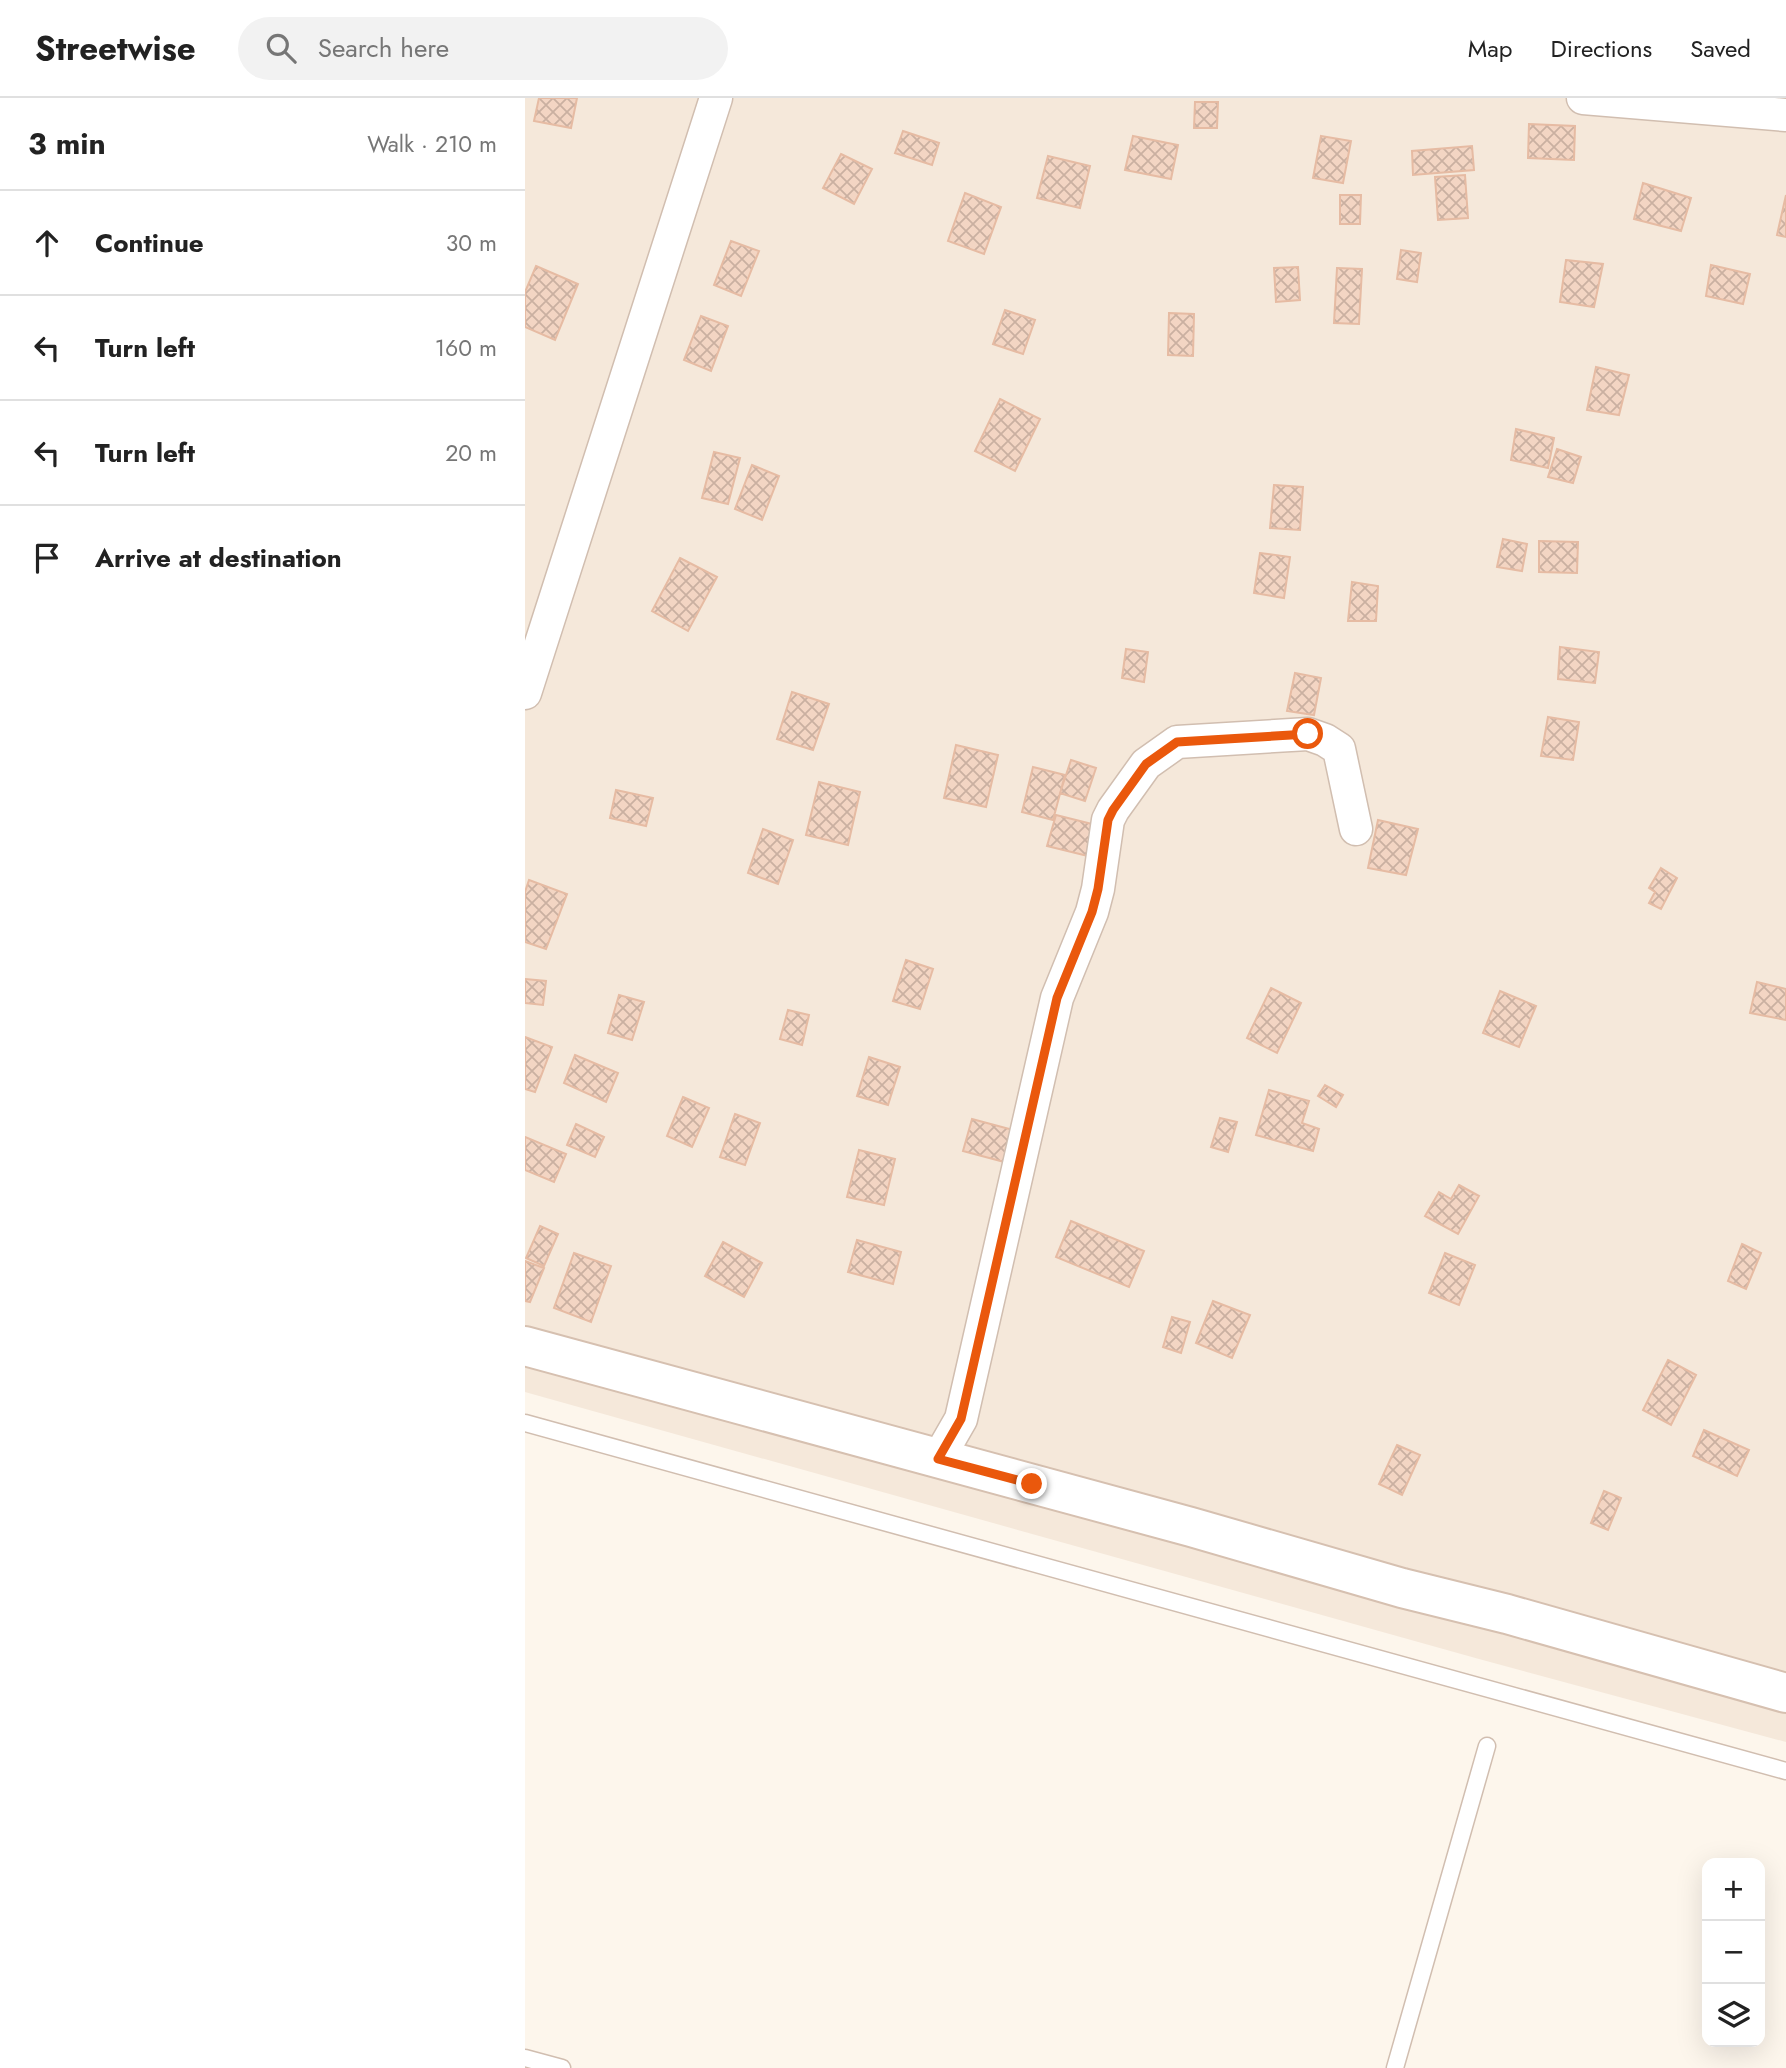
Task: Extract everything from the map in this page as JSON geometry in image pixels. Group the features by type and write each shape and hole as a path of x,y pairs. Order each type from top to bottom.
{"street":[{"path":"525,692 716,98"},
{"path":"1583,98 1786,115"},
{"path":"938,1459 961,1419 1057,998 1092,912 1108,820 1113,810 1146,764 1177,742 1308,734 1339,749 1356,829"},
{"path":"525,1346 1191,1527 1786,1693"}],"lane":[{"path":"525,1423 1786,1771"},
{"path":"1395,2068 1487,1746"},
{"path":"525,2058 562,2068"}],"shaded area":[{"path":"525,98 1786,98 1786,1742 1479,1659 525,1392"}],"building":[{"path":"539,98 577,98 571,128 534,121"},
{"path":"1195,102 1218,102 1217,128 1194,128"},
{"path":"1529,124 1575,126 1574,160 1528,158"},
{"path":"903,131 939,143 932,165 895,153"},
{"path":"1133,136 1178,145 1171,179 1125,170"},
{"path":"1321,136 1351,141 1343,183 1313,178"},
{"path":"1472,146 1474,170 1413,175 1412,151"},
{"path":"841,154 872,169 854,204 823,188"},
{"path":"1048,156 1090,166 1080,208 1037,198"},
{"path":"1465,175 1468,218 1438,220 1435,177"},
{"path":"1643,183 1691,198 1681,231 1634,219"},
{"path":"965,193 1001,207 984,254 948,241"},
{"path":"1340,195 1361,195 1360,224 1340,224"},
{"path":"1786,195 1786,237 1777,235"},
{"path":"731,241 759,251 741,296 714,285"},
{"path":"1401,250 1421,253 1417,282 1397,279"},
{"path":"1566,260 1603,264 1594,307 1560,302"},
{"path":"1711,265 1750,274 1743,304 1706,296"},
{"path":"536,266 578,284 555,340 525,327 525,292"},
{"path":"1298,267 1300,300 1276,302 1274,268"},
{"path":"1337,268 1362,269 1359,324 1334,323"},
{"path":"1005,310 1035,320 1023,354 993,344"},
{"path":"1169,313 1194,314 1193,356 1168,355"},
{"path":"701,316 728,326 711,371 684,360"},
{"path":"1596,367 1629,375 1619,415 1587,410"},
{"path":"1000,399 1040,419 1015,471 975,451"},
{"path":"1516,429 1554,438 1548,468 1511,460"},
{"path":"1557,449 1581,457 1573,483 1548,477"},
{"path":"714,452 740,458 728,504 702,498"},
{"path":"752,465 779,476 762,520 735,509"},
{"path":"1274,485 1303,487 1300,530 1270,528"},
{"path":"1503,539 1527,544 1522,571 1497,567"},
{"path":"1539,541 1578,542 1577,573 1539,572"},
{"path":"1260,553 1290,557 1284,598 1254,593"},
{"path":"680,558 717,577 688,631 652,611"},
{"path":"1352,582 1378,586 1376,621 1348,621"},
{"path":"1560,647 1599,652 1595,683 1558,679"},
{"path":"1126,649 1148,652 1144,682 1122,678"},
{"path":"1295,673 1321,678 1314,715 1287,711"},
{"path":"792,692 829,704 813,750 777,739"},
{"path":"1548,717 1579,722 1573,760 1541,756"},
{"path":"956,745 998,755 986,807 944,798"},
{"path":"1071,760 1096,768 1085,801 1060,793"},
{"path":"1033,767 1065,775 1053,820 1022,812"},
{"path":"819,782 860,792 848,845 806,835"},
{"path":"616,790 653,798 646,826 610,818"},
{"path":"1056,815 1100,826 1092,857 1047,846"},
{"path":"1378,820 1418,829 1406,875 1368,868"},
{"path":"763,829 793,840 778,884 748,873"},
{"path":"1661,868 1677,878 1661,909 1649,903 1655,892 1649,888"},
{"path":"529,880 567,894 546,949 525,942 525,892"},
{"path":"906,960 933,969 920,1009 893,1001"},
{"path":"525,979 546,981 543,1005 525,1003"},
{"path":"1757,982 1786,989 1786,1020 1750,1013"},
{"path":"1271,988 1301,1003 1277,1053 1247,1038"},
{"path":"1500,991 1536,1006 1519,1047 1483,1033"},
{"path":"619,995 644,1002 632,1040 608,1033"},
{"path":"788,1010 809,1015 802,1045 780,1039"},
{"path":"525,1037 552,1047 535,1092 525,1089"},
{"path":"575,1055 618,1073 606,1102 564,1083"},
{"path":"869,1057 900,1067 888,1105 857,1096"},
{"path":"1325,1085 1343,1095 1336,1107 1318,1096"},
{"path":"1269,1090 1309,1101 1302,1123 1319,1129 1313,1151 1256,1135"},
{"path":"683,1097 709,1108 692,1147 667,1136"},
{"path":"735,1114 760,1123 745,1165 720,1157"},
{"path":"1220,1118 1237,1122 1228,1152 1211,1147"},
{"path":"972,1119 1017,1131 1008,1163 963,1151"},
{"path":"576,1124 604,1137 595,1157 567,1145"},
{"path":"525,1137 566,1154 554,1182 525,1170"},
{"path":"859,1150 895,1159 884,1205 847,1197"},
{"path":"1459,1185 1479,1196 1458,1234 1425,1216 1439,1192 1451,1199"},
{"path":"1071,1221 1144,1251 1129,1287 1056,1257"},
{"path":"540,1226 558,1234 544,1266 526,1258"},
{"path":"857,1240 901,1252 893,1284 848,1272"},
{"path":"723,1242 762,1263 744,1297 705,1276"},
{"path":"1742,1244 1761,1253 1746,1289 1728,1281"},
{"path":"574,1253 611,1266 591,1322 554,1308"},
{"path":"1445,1253 1475,1265 1459,1305 1429,1293"},
{"path":"525,1261 544,1268 530,1302 525,1301"},
{"path":"1213,1301 1250,1315 1232,1358 1196,1343"},
{"path":"1172,1317 1190,1322 1181,1353 1163,1347"},
{"path":"1668,1360 1696,1375 1671,1425 1643,1410"},
{"path":"1704,1430 1749,1450 1737,1476 1693,1456"},
{"path":"1397,1445 1420,1455 1402,1495 1379,1484"},
{"path":"1604,1491 1621,1498 1608,1530 1591,1523"}],"route":[{"path":"1032,1484 938,1459 961,1419 1057,998 1092,912 1108,820 1146,764 1177,742 1308,734"}]}
